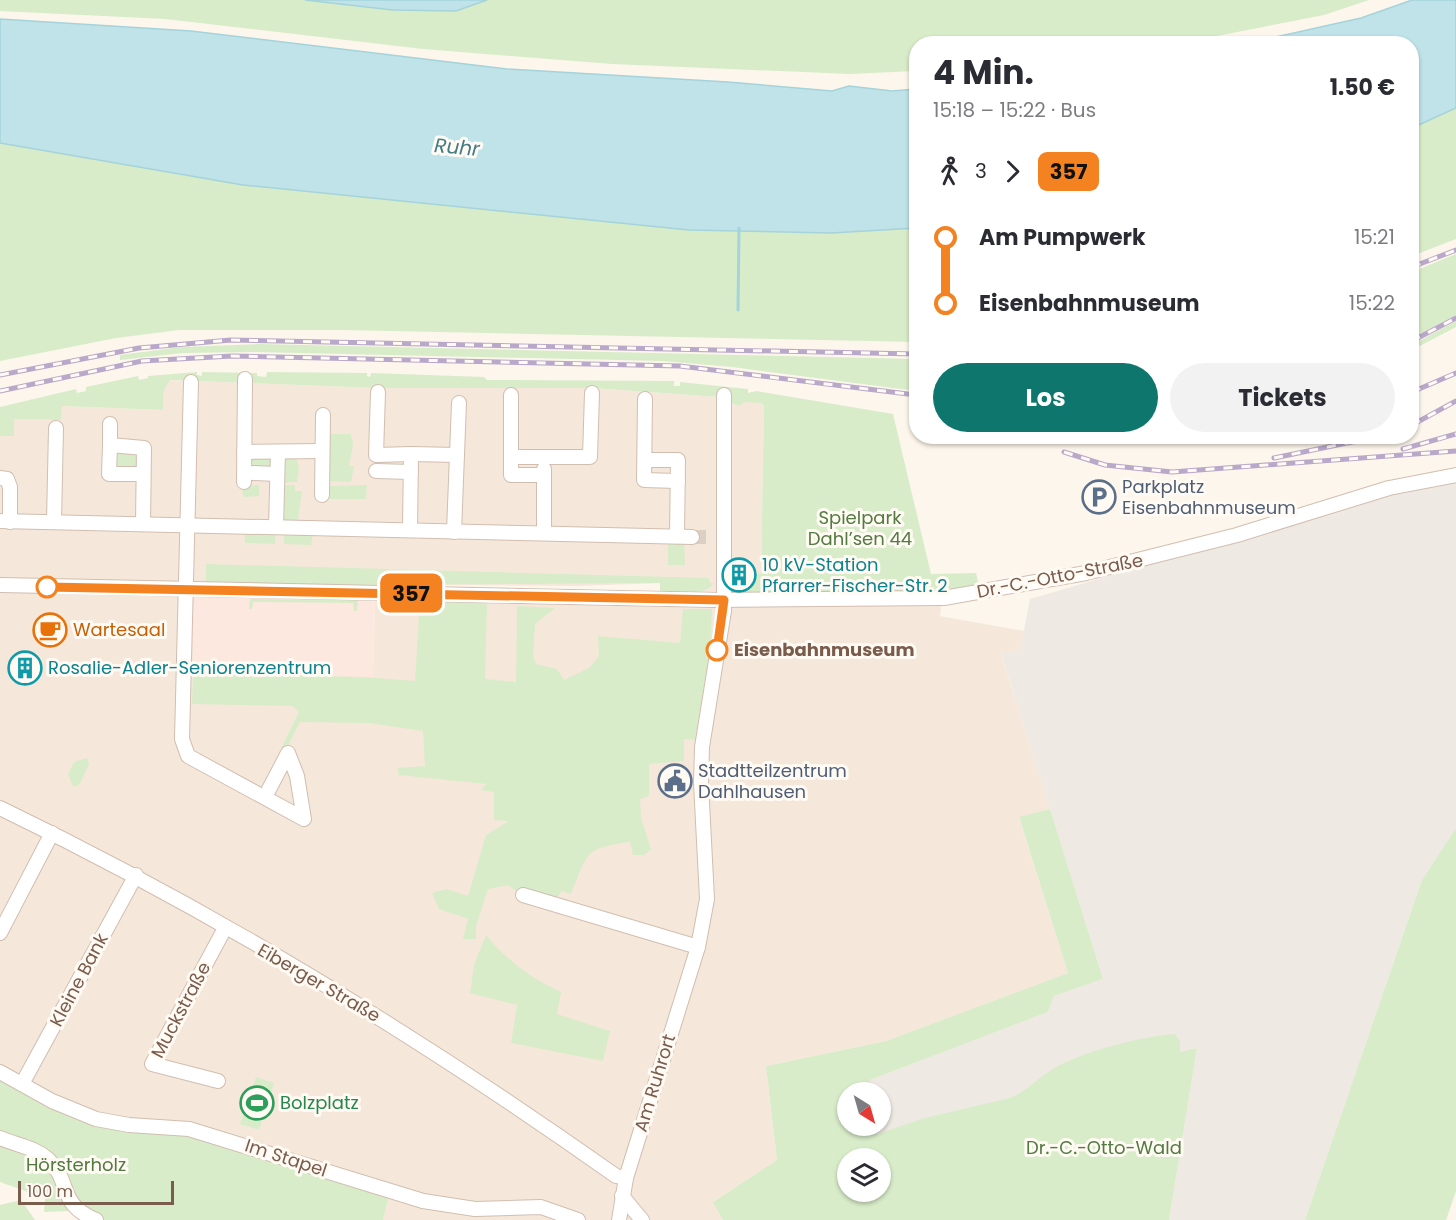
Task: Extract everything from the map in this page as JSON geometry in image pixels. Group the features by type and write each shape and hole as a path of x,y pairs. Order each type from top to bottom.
{"street":[{"path":"245,379 244,452 249,478 277,474"},
{"path":"191,382 182,739 188,756 265,797 308,824 304,788 294,758 288,753 265,797"},
{"path":"378,392 376,478 411,472"},
{"path":"511,457 590,457 592,393"},
{"path":"511,395 511,475 544,475"},
{"name":"Am Ruhrort","path":"618,1220 626,1178 698,947 707,899 700,783 702,747 724,600 717,537 724,395"},
{"path":"645,399 644,480 678,481"},
{"path":"454,532 459,403"},
{"path":"322,495 323,415"},
{"path":"110,424 109,474 143,474"},
{"path":"54,522 56,428"},
{"path":"110,445 144,448 143,524"},
{"path":"244,452 322,452"},
{"path":"276,527 278,452"},
{"path":"410,530 411,454"},
{"path":"376,455 457,455"},
{"path":"544,458 544,533"},
{"path":"645,460 678,460 677,536"},
{"name":"Dr.-C.-Otto-Straße","path":"0,585 724,600 918,599 985,592 1142,560 1238,535 1389,488 1456,475"},
{"path":"0,478 7,479 10,487 5,521 692,537"},
{"name":"Eiberger Straße","path":"0,808 136,875 399,1029 616,1176 626,1178"},
{"path":"0,933 52,833"},
{"name":"Kleine Bank","path":"22,1084 136,875"},
{"path":"523,895 698,947"},
{"name":"Muckstraße","path":"218,1081 152,1064 225,928"},
{"name":"Im Stapel","path":"0,1072 96,1119 129,1125 189,1129 423,1201 475,1209 541,1207 578,1220"},
{"path":"0,1138 32,1148 47,1158 57,1170 70,1203 78,1212 96,1220"},
{"path":"622,1196 642,1220"}],"shaded area":[{"path":"169,380 378,388 593,388 719,397 761,403 764,406 761,574 728,593 660,592 660,583 579,586 0,579 0,436 14,436 14,419 61,420 62,406 163,410 164,390"},
{"path":"1456,479 1456,828 1422,880 1305,1220 1169,1220 1197,1048 891,1130 891,1082 870,1082 870,1080 1048,1012 1054,996 1103,979 1001,653 1020,651 1030,599 1394,492"},
{"path":"0,591 193,596 193,673 373,678 375,597 941,605 940,616 1024,631 1020,651 1001,654 1050,809 1019,818 1068,973 886,1041 766,1066 777,1160 714,1201 723,1220 383,1220 388,1200 116,1131 0,1079"},
{"path":"193,596 375,597 373,678 193,673"}],"green space":[{"path":"0,0 305,0 393,10 456,11 487,0 1369,0 1324,15 1217,36 909,36 909,71 849,74 612,64 423,49 165,19 0,11"},
{"path":"1456,108 1456,239 1419,253 1419,125"},
{"path":"0,143 243,185 689,230 831,233 909,228 909,342 343,330 179,330 116,338 0,361"},
{"path":"1456,254 1456,315 1419,334 1419,269"},
{"path":"1456,321 1456,327 1419,346 1419,341"},
{"path":"260,344 909,359 909,390 732,367 663,361 253,352 182,353 120,360 120,355 181,347"},
{"name":"Spielpark Dahl’sen 44","path":"197,372 197,375 202,376 202,372 257,373 257,376 266,377 267,372 367,373 370,377 371,373 484,377 487,380 674,381 674,386 680,386 680,382 748,389 748,393 756,391 893,414 931,574 976,573 979,586 931,592 728,593 728,573 761,574 764,406 761,403 745,402 739,406 719,397 593,388 378,388 170,380 164,390 163,410 62,406 61,420 14,419 14,436 0,436 0,407 76,389 77,393 86,391 86,387 138,376 139,380 148,378 148,376"},
{"path":"329,434 351,434 353,445 349,466 354,466 351,482 326,481"},
{"path":"113,454 140,454 140,471 112,470"},
{"path":"295,454 299,468 297,482 281,483 279,480 270,483 267,480 244,482 248,458 282,458"},
{"path":"259,485 259,496 243,497 242,486"},
{"path":"283,485 295,485 295,491 302,491 298,520 305,520 304,525 283,526 281,501"},
{"path":"367,485 366,499 326,499 327,486"},
{"path":"245,532 276,532 275,544 245,543"},
{"path":"284,533 313,534 311,545 284,544"},
{"path":"668,540 684,540 685,565 668,565"},
{"path":"206,564 709,578 710,583 714,583 704,590 681,593 660,592 660,583 322,585 206,582"},
{"path":"420,598 487,600 485,679 515,682 516,685 517,606 555,608 535,624 533,656 536,664 557,669 564,680 589,668 599,656 598,636 680,643 683,609 712,609 710,650 695,740 684,739 684,761 649,764 649,796 640,799 641,818 651,849 644,855 633,855 630,842 596,850 585,861 571,894 562,891 554,901 517,892 508,885 488,889 476,926 476,939 463,939 468,919 439,909 432,893 446,889 468,896 486,835 509,821 494,820 494,792 481,790 486,784 399,775 397,768 425,766 423,731 369,723 300,722 287,748 281,748 299,712 293,706 192,704 193,673 364,677 415,681"},
{"path":"250,599 358,600 357,611 354,611 353,603 253,602 252,609 249,609"},
{"path":"87,758 89,764 80,784 73,787 68,774 74,762"},
{"name":"Dr.-C.-Otto-Wald","path":"1050,809 1103,979 1054,996 1048,1012 870,1080 870,1082 837,1082 837,1136 891,1136 891,1129 925,1118 1010,1098 1053,1069 1095,1051 1129,1041 1175,1034 1180,1042 1180,1052 1197,1048 1169,1220 723,1220 713,1202 777,1160 766,1066 886,1041 1068,973 1019,817"},
{"path":"1456,828 1456,1191 1446,1220 1305,1220 1422,880"},
{"path":"486,935 520,968 561,992 557,1014 610,1031 603,1061 511,1043 517,1005 470,993 474,965"},
{"name":"Bolzplatz","path":"256,1077 274,1083 259,1130 240,1124"},
{"name":"Hörsterholz","path":"0,1078 92,1122 189,1134 385,1195 388,1200 383,1220 83,1220 70,1211 44,1212 45,1198 0,1182"},
{"name":"Hörsterholz","path":"21,1200 35,1220 0,1220 0,1205"}],"water":[{"path":"305,0 487,0 456,11 393,10"},
{"path":"1412,0 1456,0 1456,108 1419,125 1419,36 1280,36 1361,18"},
{"name":"Ruhr","path":"0,19 191,31 507,69 728,82 832,91 849,86 892,91 909,90 909,228 831,233 689,230 243,185 0,143"}],"waterway":[{"path":"738,310 739,228"}],"tunnel":[{"path":"692,537 712,537"}],"railway":[{"path":"1419,264 1456,250"},
{"path":"1419,337 1456,318"},
{"path":"0,375 139,348 231,340 909,354"},
{"path":"0,391 142,361 232,356 680,366 909,394"},
{"path":"1419,389 1456,373"},
{"path":"1419,421 1456,401"},
{"path":"1403,449 1456,434"},
{"path":"1274,458 1342,444"},
{"path":"1064,452 1105,465 1172,472 1456,451"}],"bus line":[{"name":"357","path":"47,587 118,590 322,590 724,600 717,650"}],"place":[{"name":"Parkplatz Eisenbahnmuseum","path":"1099,497"},
{"name":"10 kV-Station Pfarrer-Fischer-Str. 2","path":"739,575"},
{"name":"Wartesaal","path":"50,630"},
{"name":"Eisenbahnmuseum","path":"717,650"},
{"name":"Rosalie-Adler-Seniorenzentrum","path":"25,668"},
{"name":"Stadtteilzentrum Dahlhausen","path":"675,781"},
{"name":"Bolzplatz","path":"257,1103"}]}
